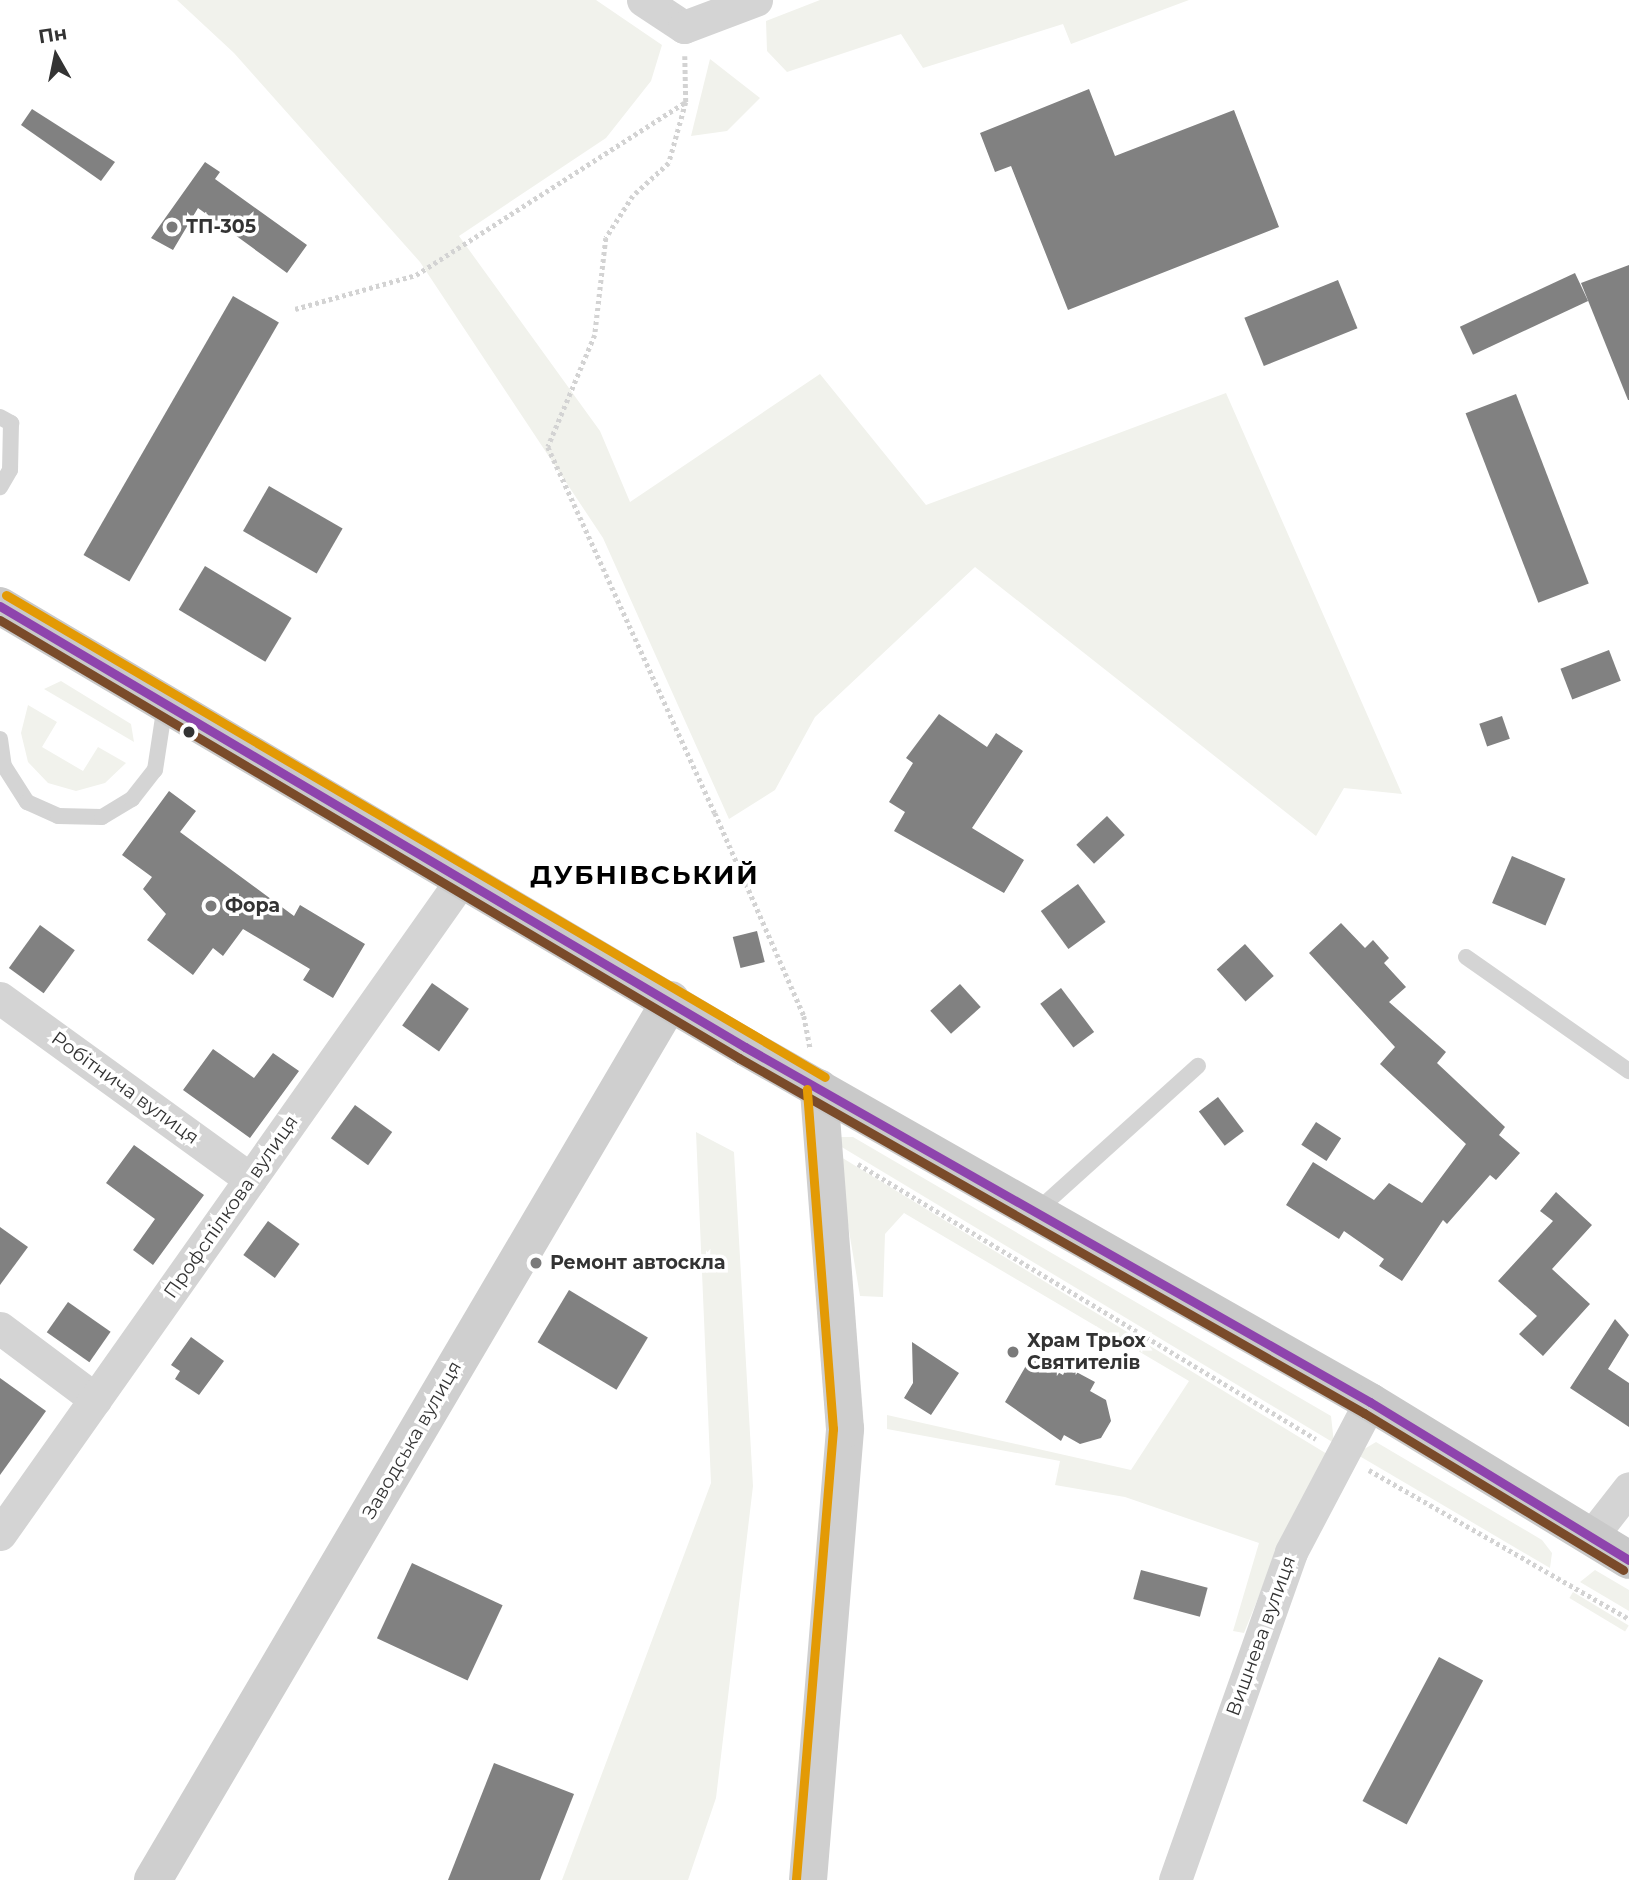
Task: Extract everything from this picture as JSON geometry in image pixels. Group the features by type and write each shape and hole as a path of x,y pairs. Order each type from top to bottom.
{"main road":[{"path":"0,606 819,1087 1039,1209 1370,1402 1629,1560"}],"street":[{"path":"643,0 684,27 756,0"},
{"name":"Профспілкова вулиця","path":"0,1534 462,879"},
{"name":"Робітнича вулиця","path":"0,998 250,1179"},
{"name":"Заводська вулиця","path":"153,1880 671,1000"},
{"path":"808,1880 845,1429 819,1087"},
{"path":"0,1328 95,1399"},
{"name":"Вишнева вулиця","path":"1175,1880 1291,1552 1370,1402"},
{"path":"1590,1538 1629,1488"}],"lane":[{"path":"0,417 11,423 10,470 0,487"},
{"path":"0,739 4,766 27,802 58,816 102,817 132,799 155,770 166,702"},
{"path":"1466,957 1629,1071"},
{"path":"1039,1209 1198,1066"}],"path":[{"path":"684,27 686,102 669,163 633,196 606,238 595,335 548,447 804,1016 819,1087"},
{"path":"295,309 416,275 686,102"},
{"path":"823,1143 1342,1455 1629,1619"}],"shaded area":[{"path":"177,0 596,0 662,45 651,81 606,138 459,236 600,431 630,502 820,374 926,505 1226,393 1402,794 1344,788 1316,836 975,567 815,717 775,790 729,819 603,538 420,262 234,53"},
{"path":"820,0 1189,0 1071,44 1063,24 923,68 901,34 787,72 767,51 766,21"},
{"path":"710,59 760,98 727,131 691,136"},
{"path":"61,681 131,724 134,742 44,689"},
{"path":"28,705 57,722 42,747 83,771 98,747 126,763 105,783 76,791 48,783 28,762 21,733"},
{"path":"696,1132 734,1152 753,1486 716,1798 688,1880 562,1880 711,1483"},
{"path":"841,1137 853,1137 1331,1416 1334,1443 835,1143"},
{"path":"836,1154 1327,1454 1279,1546 1244,1633 1233,1631 1259,1543 1125,1497 1055,1485 1060,1461 887,1429 887,1415 1131,1470 1189,1381 904,1213 885,1234 883,1297 860,1296"},
{"path":"1376,1442 1542,1540 1552,1553 1550,1568 1356,1454"},
{"path":"1595,1570 1629,1590 1629,1611 1580,1582"},
{"path":"1573,1592 1629,1625 1625,1631 1569,1598"}],"building":[{"path":"1089,89 1115,156 1234,110 1279,227 1068,310 1011,166 995,172 980,133"},
{"path":"32,109 115,162 101,181 21,125"},
{"path":"205,162 220,172 215,179 307,245 287,273 198,208 173,250 151,238"},
{"path":"1629,265 1629,400 1628,400 1581,283"},
{"path":"1575,273 1588,301 1473,355 1460,327"},
{"path":"1338,280 1357,328 1264,366 1244,318"},
{"path":"233,296 279,322 129,581 84,555"},
{"path":"1516,394 1589,584 1538,603 1466,413"},
{"path":"269,486 343,528 317,574 243,531"},
{"path":"205,566 292,618 265,662 179,610"},
{"path":"1609,650 1621,681 1572,699 1560,669"},
{"path":"939,714 987,747 996,733 1023,751 972,828 1024,860 1004,893 894,831 905,812 889,802 913,763 906,758"},
{"path":"1502,716 1510,739 1487,747 1479,724"},
{"path":"169,791 196,811 180,832 294,916 300,905 365,944 333,998 303,980 310,969 243,929 223,956 213,948 193,975 147,940 166,914 143,889 152,877 122,855"},
{"path":"1107,816 1125,835 1094,864 1076,845"},
{"path":"1512,856 1565,879 1545,926 1492,903"},
{"path":"1078,884 1106,922 1068,949 1041,911"},
{"path":"1341,923 1365,948 1373,940 1389,958 1384,963 1406,987 1389,1002 1446,1052 1437,1063 1505,1127 1499,1135 1520,1153 1496,1180 1490,1175 1447,1224 1443,1220 1402,1281 1379,1266 1384,1259 1344,1231 1339,1239 1286,1205 1313,1162 1374,1200 1389,1183 1422,1203 1466,1144 1380,1064 1395,1047 1309,953"},
{"path":"40,925 75,950 44,993 9,968"},
{"path":"757,931 765,962 740,968 733,937"},
{"path":"1245,944 1274,976 1246,1001 1217,969"},
{"path":"432,983 469,1009 439,1051 402,1026"},
{"path":"960,984 981,1007 951,1034 930,1011"},
{"path":"1061,988 1094,1032 1073,1048 1040,1004"},
{"path":"213,1049 254,1078 273,1053 299,1071 250,1138 183,1090"},
{"path":"1218,1097 1244,1131 1225,1146 1199,1111"},
{"path":"355,1105 392,1132 368,1165 331,1138"},
{"path":"1316,1122 1341,1138 1326,1161 1301,1145"},
{"path":"134,1145 204,1195 153,1265 133,1250 155,1219 106,1183"},
{"path":"1556,1192 1592,1225 1552,1269 1590,1304 1543,1356 1519,1334 1537,1316 1498,1281 1553,1221 1540,1211"},
{"path":"268,1221 300,1244 275,1278 243,1255"},
{"path":"0,1227 28,1247 0,1285"},
{"path":"569,1290 648,1337 616,1390 538,1342"},
{"path":"68,1302 111,1332 89,1362 47,1332"},
{"path":"1615,1319 1629,1335 1608,1369 1629,1383 1629,1427 1570,1388"},
{"path":"191,1337 224,1361 199,1395 175,1379 180,1371 171,1365"},
{"path":"912,1342 959,1373 931,1415 904,1398 913,1383"},
{"path":"1031,1357 1063,1375 1067,1367 1095,1382 1090,1391 1106,1400 1111,1421 1101,1438 1080,1444 1064,1435 1061,1441 1005,1402"},
{"path":"0,1378 46,1411 0,1475"},
{"path":"412,1563 503,1605 468,1680 377,1638"},
{"path":"1141,1570 1208,1588 1200,1617 1133,1599"},
{"path":"1439,1657 1483,1680 1407,1824 1362,1801"},
{"path":"494,1763 574,1794 540,1880 448,1880"}],"transit line":[{"path":"6,595 825,1077"},
{"path":"0,606 745,1047 1370,1402 1629,1560"},
{"path":"0,620 739,1058 1364,1413 1623,1570"},
{"path":"796,1879 833,1429 807,1089"}],"place":[{"name":"ТП-305","path":"172,227"},
{"name":"Фора","path":"211,906"},
{"name":"Ремонт автоскла","path":"536,1263"},
{"name":"Храм Трьох Святителів","path":"1013,1352"}],"district":[{"name":"ДУБНІВСЬКИЙ","path":"645,876"}]}
